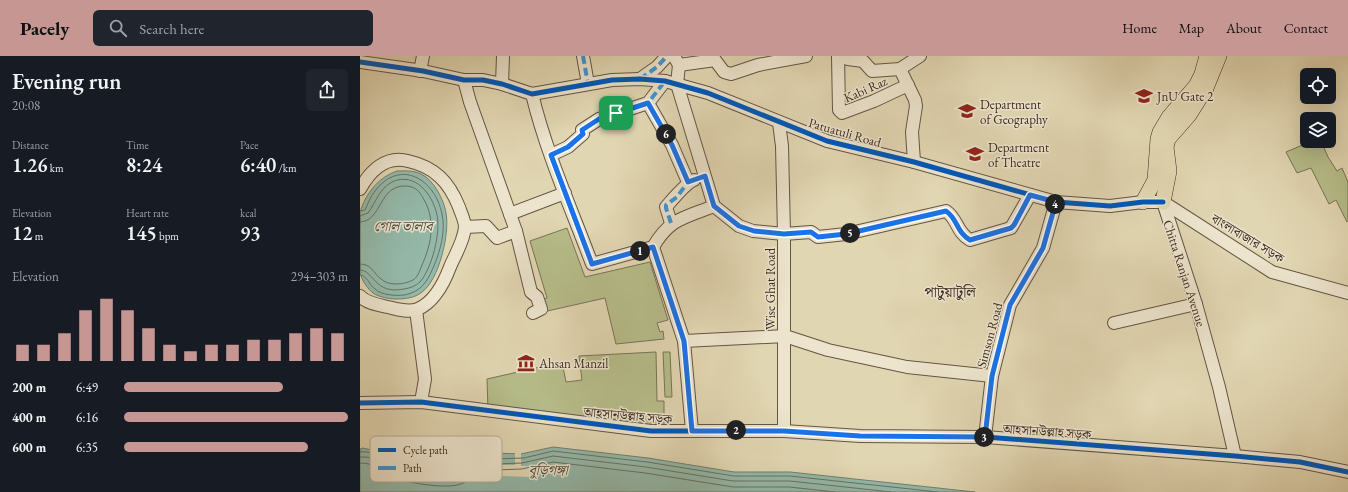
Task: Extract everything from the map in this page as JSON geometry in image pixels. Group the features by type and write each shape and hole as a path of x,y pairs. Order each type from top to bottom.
{"main road":[{"path":"1143,202 1155,180 1158,139 1160,132 1169,117 1196,86 1202,74 1207,56"},
{"name":"Chitta Ranjan Avenue","path":"1163,202 1169,170 1166,147 1168,139 1189,115 1206,88 1214,73 1219,56"}],"street":[{"path":"420,71 423,56"},
{"path":"502,56 502,84"},
{"path":"583,56 588,84"},
{"path":"640,79 669,58 715,60 724,72 731,74 758,65 806,56"},
{"path":"843,57 863,61 872,71 900,70 920,56"},
{"name":"Kabi Raz","path":"843,57 839,110 842,113 874,101 908,85"},
{"path":"669,58 714,206 739,226 754,231 784,234 811,232 818,237 846,234 946,211 950,214 964,236 970,240 978,239 1011,228 1030,195"},
{"name":"Patuatuli Road","path":"360,62 420,71 464,80 483,80 502,84 532,94 612,80 640,79 665,81 708,93 827,141 914,162 1056,202 1110,206 1143,202 1163,202"},
{"path":"900,70 915,100 916,106 912,132 914,162"},
{"path":"464,80 470,102 516,231 531,292 537,297 541,309 533,313"},
{"path":"551,155 568,147 583,134 582,130 599,119 648,103 665,81"},
{"path":"532,94 537,115 551,155 592,264 653,247 660,235 671,223 714,206"},
{"path":"648,103 672,145 688,182"},
{"name":"Wise Ghat Road","path":"779,122 782,146 784,234 784,431"},
{"path":"360,189 371,173 382,164 391,160 405,160 421,164 435,171 445,180 457,203 465,227 443,282 429,303 416,310 400,310 379,305 360,296"},
{"path":"671,223 666,207 677,197 688,182 705,176"},
{"path":"510,214 565,193"},
{"name":"Simson Road","path":"985,437 992,376 1010,305 1043,248 1056,202"},
{"name":"বাংলাবাজার সড়ক","path":"1163,202 1272,272 1348,293"},
{"name":"Chitta Ranjan Avenue","path":"1163,202 1196,304 1219,387 1235,456"},
{"path":"465,227 486,226 497,238 516,231"},
{"path":"653,247 684,341 692,431"},
{"path":"1114,323 1196,304"},
{"path":"416,310 425,379 421,402"},
{"path":"684,341 785,336 828,350 900,366 992,376"},
{"name":"আহসানউল্লাহ সড়ক","path":"360,403 421,402 651,431 784,431 860,436 985,437 1300,462 1348,472"}],"green space":[{"path":"1300,146 1300,148 1324,148 1337,171 1342,168 1348,182 1347,222 1336,200 1329,204 1311,168 1297,173 1286,152"},
{"path":"567,228 585,277 650,262 668,320 657,323 660,332 663,331 664,339 616,344 605,298 543,312 539,301 547,298 530,241"},
{"path":"656,352 657,401 664,401 664,426 488,410 487,379 562,362 566,382 582,380 579,356"},
{"path":"663,352 670,352 672,397 665,397"}],"water":[{"name":"গোল তালাব","path":"397,171 418,173 430,181 438,191 443,202 447,222 445,244 442,256 428,286 416,296 390,299 384,298 369,290 361,276 361,209 374,186 385,177"},
{"name":"বুড়িগঙ্গা","path":"553,447 648,458 734,472 790,472 975,492 360,492 360,449 363,448 370,450 370,482 502,482 502,453 521,454"}],"pier":[{"path":"521,452 521,466 531,466 531,477 502,476 502,465 515,465 515,453"}],"marked path":[{"path":"583,56 588,84"},
{"path":"640,79 657,67 667,56"},
{"path":"551,155 568,147 583,134 582,130 599,119 648,103 665,81"},
{"path":"648,103 672,145 688,182"},
{"path":"671,223 666,205 677,197 688,182 705,176"},
{"path":"784,234 811,232 818,237 846,234 946,211 952,217 963,235 969,238 983,238 1011,228 1030,195"}],"cycle path":[{"path":"360,62 423,71 464,80 483,80 502,84 532,94 612,80 640,79 665,81 708,93 827,141 914,162 1056,202 1110,206 1143,202 1163,202"},
{"path":"360,403 421,402 651,431 784,431 860,436 985,437 1300,462 1348,472"}],"place":[{"name":"JnU Gate 2","path":"1144,96"},
{"name":"Department of Geography","path":"967,111"},
{"name":"Department of Theatre","path":"975,154"},
{"name":"Ahsan Manzil","path":"526,363"}],"district":[{"name":"পাটুয়াটুলি","path":"950,292"}],"route":[{"path":"648,103 672,145 688,182 705,176 714,206 739,226 754,231 784,234 811,232 818,237 846,234 896,223 927,214 946,211 950,214 959,231 970,240 978,239 1011,228 1030,195 1056,202 1043,248 1010,305 992,376 985,437 860,436 784,431 738,430 692,431 684,341 653,247 592,264 551,155 568,147 583,134 582,130 599,119 616,113 648,103"}]}
